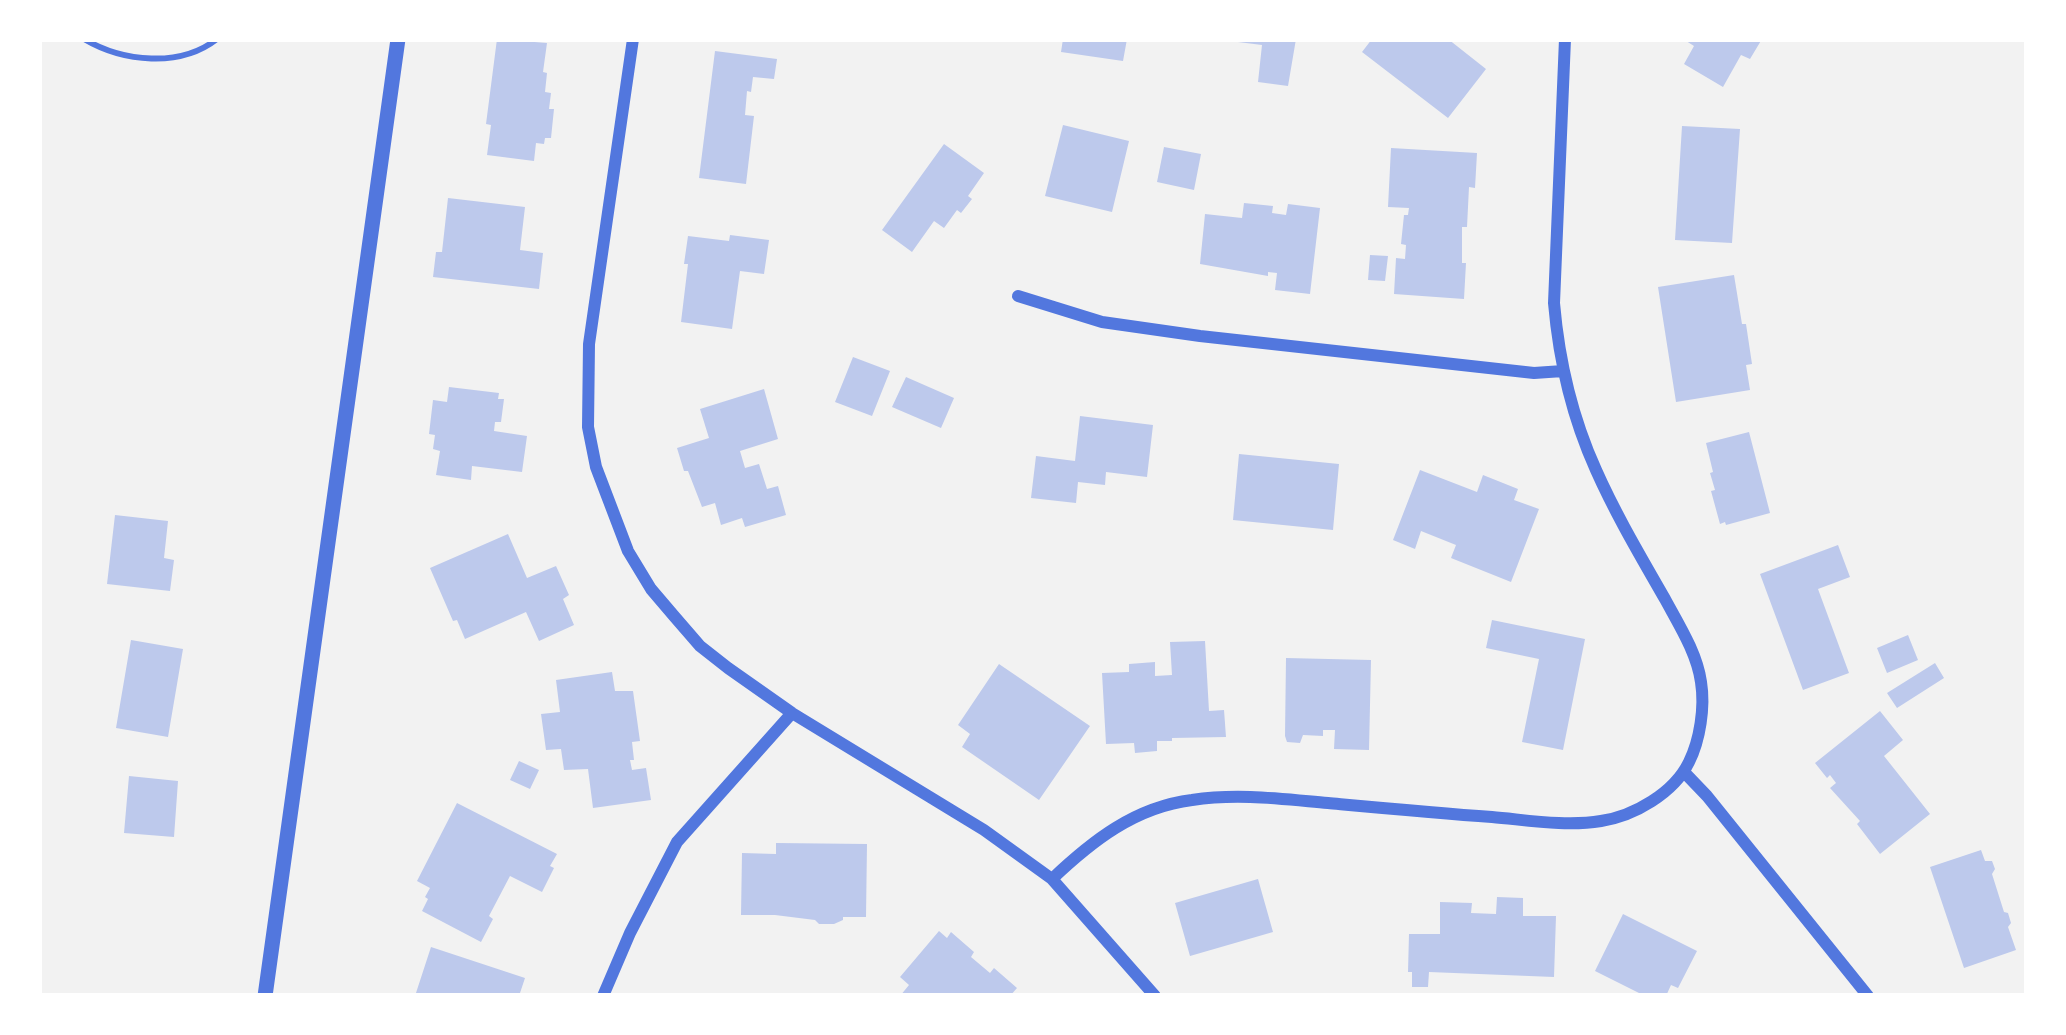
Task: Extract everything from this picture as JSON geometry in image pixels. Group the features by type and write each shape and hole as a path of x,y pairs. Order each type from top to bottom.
{"street":[{"path":"265,996 398,39"},
{"path":"633,39 589,344 588,427 596,466 628,551 651,590 700,646 792,712 984,830 1052,879 1155,996"},
{"path":"1052,879 1116,826 1188,800 1246,795 1542,822 1599,822 1630,814 1654,800 1684,772 1692,757 1702,707 1698,667 1594,467 1563,371 1554,303 1565,39"},
{"path":"1018,296 1102,322 1200,336 1534,373 1563,371"},
{"path":"603,996 677,842 792,712"},
{"path":"1684,772 1868,996"}],"lane":[{"path":"83,39 132,58 177,58 202,51 218,39"}],"building":[{"path":"497,39 547,43 543,72 547,73 545,92 551,93 549,109 554,109 551,138 536,143 534,161 487,155 491,125 486,124"},
{"path":"1063,39 1127,39 1123,61 1061,52"},
{"path":"1239,39 1296,39 1288,86 1258,82 1262,45"},
{"path":"1372,39 1448,39 1486,69 1448,118 1362,52"},
{"path":"1683,39 1762,39 1750,59 1741,55 1723,87 1684,64 1694,46"},
{"path":"715,51 777,59 774,79 753,77 751,92 747,91 745,115 754,116 746,184 699,178"},
{"path":"1063,125 1129,141 1112,212 1045,196"},
{"path":"1682,126 1740,129 1732,243 1675,240"},
{"path":"944,144 984,173 961,213 957,210 944,228 934,221 912,252 882,230"},
{"path":"1164,147 1201,154 1194,190 1157,182"},
{"path":"1391,148 1477,153 1475,188 1469,187 1467,227 1462,227 1464,299 1394,294 1396,258 1405,259 1406,245 1401,244 1409,208 1388,207"},
{"path":"448,198 525,207 520,250 543,253 539,289 433,277 436,252 442,252"},
{"path":"1244,203 1273,206 1272,213 1286,215 1288,204 1320,208 1310,294 1275,290 1277,273 1268,272 1268,276 1200,264 1205,214 1242,218"},
{"path":"730,235 769,240 764,274 740,271 732,329 681,322 688,236 729,241"},
{"path":"1370,255 1388,256 1385,281 1368,280"},
{"path":"1734,275 1752,364 1746,365 1750,390 1676,402 1658,287"},
{"path":"853,357 890,371 872,416 835,402"},
{"path":"906,377 954,398 941,428 892,407"},
{"path":"449,387 499,393 498,399 504,399 501,422 495,422 494,431 527,436 522,472 472,466 471,480 436,475 440,451 433,449 435,435 429,434 433,400 447,402"},
{"path":"764,389 778,439 740,451 745,468 759,464 767,489 778,486 786,515 745,527 742,518 721,525 715,503 702,507 677,448 709,438 700,409"},
{"path":"1080,416 1153,425 1147,477 1106,472 1105,485 1078,482 1076,503 1031,498 1036,456 1075,461"},
{"path":"1749,432 1770,513 1720,524 1706,443"},
{"path":"1239,454 1339,464 1333,530 1233,520"},
{"path":"1420,470 1477,492 1483,475 1518,489 1514,500 1539,509 1511,582 1451,558 1456,545 1421,531 1415,549 1393,540"},
{"path":"115,515 168,521 164,558 174,560 170,591 107,584"},
{"path":"508,534 527,578 556,566 569,595 563,599 574,625 539,641 526,612 465,639 430,568"},
{"path":"1838,545 1850,577 1818,589 1849,673 1803,690 1760,574"},
{"path":"1492,620 1585,639 1563,750 1522,742 1539,659 1486,648"},
{"path":"1908,635 1918,660 1887,673 1877,648"},
{"path":"131,640 183,649 168,737 116,728"},
{"path":"1205,641 1209,711 1224,710 1226,737 1172,738 1157,741 1157,751 1135,753 1134,743 1106,744 1102,673 1129,672 1129,664 1155,662 1155,676 1172,675 1170,642"},
{"path":"1286,658 1371,660 1369,750 1334,749 1335,730 1323,730 1323,736 1303,735 1300,743 1287,742"},
{"path":"1935,663 1944,678 1897,708 1887,693"},
{"path":"999,664 1090,726 1039,800 962,747 970,734 958,725"},
{"path":"612,672 615,691 633,691 640,741 632,742 634,760 630,760 632,770 646,768 651,800 593,808 588,769 564,770 561,749 546,750 541,714 560,712 556,680"},
{"path":"1880,711 1903,740 1884,756 1930,814 1880,854 1857,824 1860,821 1830,788 1836,783 1815,763"},
{"path":"519,761 539,770 530,789 510,780"},
{"path":"129,776 178,781 174,837 124,833"},
{"path":"457,803 557,854 542,892 510,876 481,942 422,911 430,888 417,881"},
{"path":"776,843 867,844 866,917 819,924 775,915 741,915 742,853 776,854"},
{"path":"1981,850 1995,869 1992,874 2016,950 1964,968 1930,867"},
{"path":"1258,879 1273,932 1190,956 1175,903"},
{"path":"1497,897 1523,898 1523,916 1556,916 1554,977 1429,972 1428,987 1412,987 1409,934 1440,934 1440,902 1472,903 1471,913 1496,914"},
{"path":"1623,914 1697,951 1678,988 1671,985 1666,996 1645,996 1595,971"},
{"path":"939,931 947,938 951,932 974,952 971,957 990,973 994,968 1017,988 1010,996 900,996 909,985 900,977"},
{"path":"431,947 525,978 519,996 415,996"}]}
